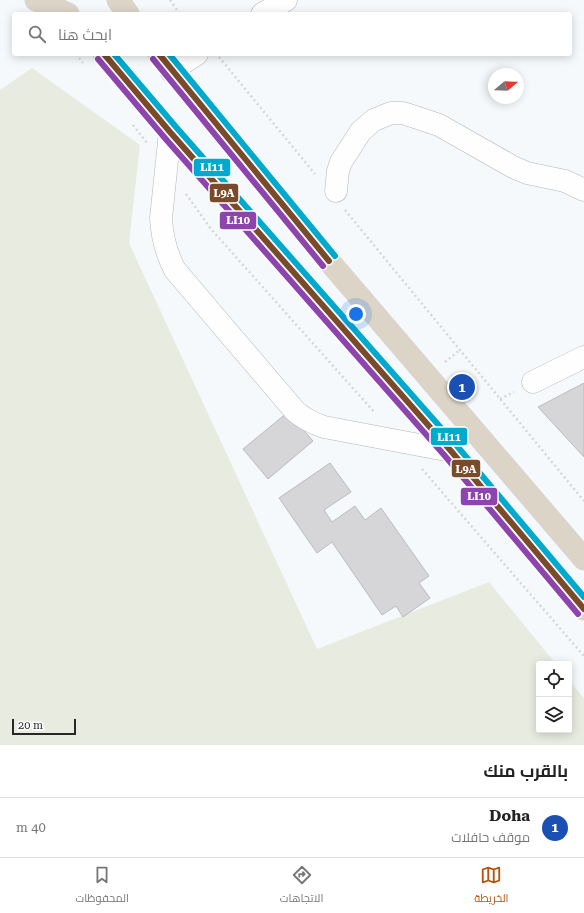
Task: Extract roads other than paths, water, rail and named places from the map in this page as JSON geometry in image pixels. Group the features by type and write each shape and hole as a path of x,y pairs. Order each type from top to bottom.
{"highway":[{"path":"36,0 64,12"},
{"path":"60,0 68,12"},
{"path":"118,0 127,12"},
{"path":"106,56 170,132 451,451 584,609"},
{"path":"165,62 316,246 584,559"}],"street":[{"path":"265,12 286,0"},
{"path":"165,62 189,56"},
{"path":"339,200 338,171 342,162 361,131 374,120 391,113 402,113 439,126 513,167 527,173 565,181 584,190"},
{"path":"170,132 161,218 162,232 169,258 175,270 288,403 299,415 314,424 324,427 451,451"},
{"path":"533,382 584,357"}],"place":[{"name":"Doha","path":"462,387"}]}
